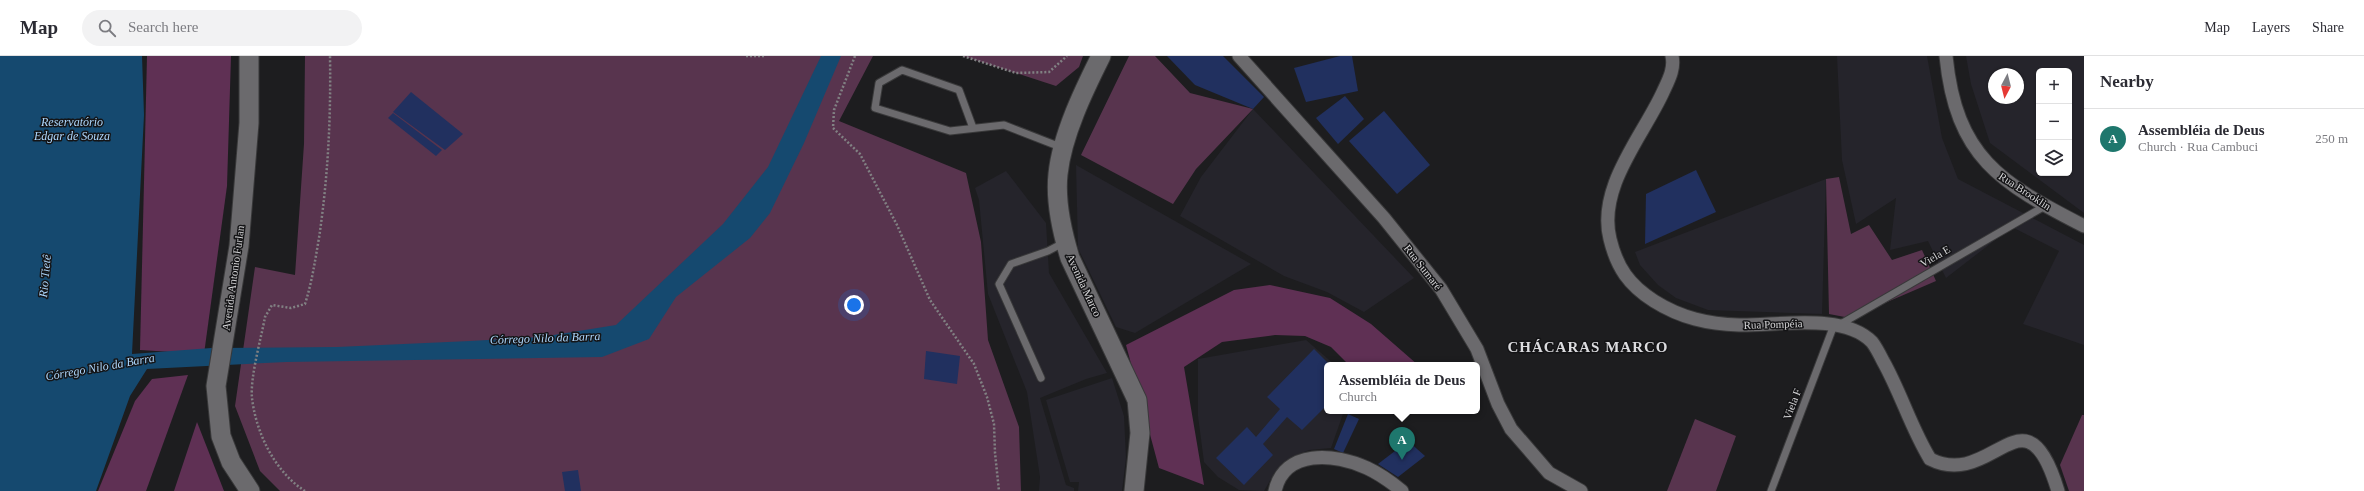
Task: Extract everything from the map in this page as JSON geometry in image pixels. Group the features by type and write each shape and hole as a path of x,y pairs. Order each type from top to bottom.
{"main road":[{"name":"Avenida Antonio Furlan","path":"249,56 249,123 239,246 216,386 221,436 231,462 250,491"},
{"name":"Avenida Marco","path":"1101,56 1079,103 1063,148 1058,173 1058,199 1065,242 1070,258 1137,400 1140,433 1134,491"}],"street":[{"name":"Rua Sumaré","path":"1239,56 1384,218 1441,289 1477,349 1498,404 1511,429 1549,473 1581,491"},
{"name":"Rua Pompéia","path":"1672,56 1671,76 1651,118 1625,160 1612,189 1608,219 1609,236 1616,263 1631,282 1646,296 1671,312 1693,320 1740,325 1804,322 1836,325 1853,331 1872,342 1893,379 1930,459 1942,466 1963,468 2015,443 2022,441 2032,443 2041,450 2051,469 2058,491"},
{"name":"Rua Brooklin","path":"1946,56 1954,106 1965,132 1998,175 2045,206 2084,226"},
{"path":"1275,491 1276,483 1290,465 1304,458 1318,457 1340,460 1365,467 1384,477 1402,491"}],"lane":[{"path":"973,128 959,90 902,70 879,83 875,108 950,131 1004,125 1063,148"},
{"name":"Viela E","path":"1836,325 2045,206"},
{"path":"1041,378 999,284 1011,264 1048,251 1065,242"},
{"name":"Viela F","path":"1771,491 1836,325"}],"path":[{"path":"305,491 294,484 276,464 267,448 252,398 265,317 272,306 291,308 305,304 311,284 328,171 331,118 330,56"},
{"path":"746,56 764,56"},
{"path":"855,56 834,110 833,128 860,154 897,225 930,300 974,364 987,397 994,424 999,491"},
{"path":"963,56 1016,73 1048,72 1067,56"}],"shaded area":[{"path":"147,56 231,56 227,186 204,354 140,350"},
{"path":"305,56 873,56 839,121 966,173 981,242 988,340 1019,427 1021,491 280,491 260,471 235,406 255,267 295,275 304,144"},
{"path":"963,56 1083,56 1079,67 1056,86"},
{"path":"1129,56 1155,56 1190,93 1253,109 1196,169 1173,204 1081,155"},
{"path":"1837,56 1927,56 1942,138 1958,179 2084,245 2084,345 2023,324 2059,251 2012,227 1946,278 1928,241 1890,250 1896,198 1856,224 1842,160"},
{"path":"1966,56 2084,56 2084,213 1990,143 1971,84"},
{"path":"1253,109 1414,278 1364,312 1327,292 1284,276 1180,216 1201,177"},
{"path":"1076,165 1251,264 1135,333 1116,327 1078,248"},
{"path":"1006,171 1046,223 1049,273 1107,373 1086,379 1040,398 1066,485 1074,488 1074,491 1039,491 1040,477 1027,392 988,294 979,200 975,188"},
{"path":"1839,177 1851,234 1869,225 1892,260 1922,250 1936,281 1850,318 1829,314 1826,179"},
{"path":"1826,179 1822,314 1708,310 1676,298 1658,285 1640,265 1635,252"},
{"path":"1270,285 1330,298 1371,324 1415,362 1346,362 1331,347 1305,336 1275,335 1222,342 1184,367 1204,485 1159,468 1126,345 1234,290"},
{"path":"1306,340 1332,362 1324,362 1324,414 1343,414 1331,448 1309,450 1294,456 1275,472 1264,491 1239,490 1218,477 1204,462 1198,416 1198,359"},
{"path":"188,375 146,491 98,491 135,401 152,379"},
{"path":"1112,378 1124,416 1126,458 1122,491 1078,491 1079,482 1070,482 1046,400"},
{"path":"2082,415 2084,415 2084,491 2069,491 2060,465"},
{"path":"1695,419 1736,436 1716,491 1667,491"},
{"path":"197,422 224,491 174,491"}],"water":[{"name":"Reservatório Edgar de Souza","path":"0,56 142,56 144,115 132,354 211,348 337,347 541,337 616,325 723,224 768,167 821,56 841,56 804,143 770,213 750,238 676,297 649,339 602,357 286,362 147,369 130,396 96,491 0,491"}],"building":[{"path":"1167,56 1223,56 1264,97 1253,109 1195,85"},
{"path":"1340,56 1352,56 1358,91 1306,102 1294,68"},
{"path":"411,92 463,134 445,150 393,112"},
{"path":"1345,96 1364,119 1338,144 1316,118"},
{"path":"1384,111 1430,165 1397,194 1349,141"},
{"path":"393,113 442,150 436,156 388,118"},
{"path":"1696,170 1716,212 1645,244 1646,194"},
{"path":"1314,349 1327,362 1324,362 1324,408 1302,430 1287,417 1263,444 1273,455 1244,485 1216,458 1247,427 1256,437 1280,409 1267,397"},
{"path":"926,351 960,356 957,384 924,379"},
{"path":"1348,414 1359,419 1343,453 1334,449"},
{"path":"1408,441 1425,456 1398,477 1378,464"},
{"path":"578,470 581,491 565,491 562,472"}],"place":[{"name":"Assembléia de Deus","path":"1402,460"}],"district":[{"name":"CHÁCARAS MARCO","path":"1588,347"}],"water label":[{"name":"Rio Tietê","path":"45,276"},
{"name":"Córrego Nilo da Barra","path":"545,338"},
{"name":"Córrego Nilo da Barra","path":"100,367"}]}
